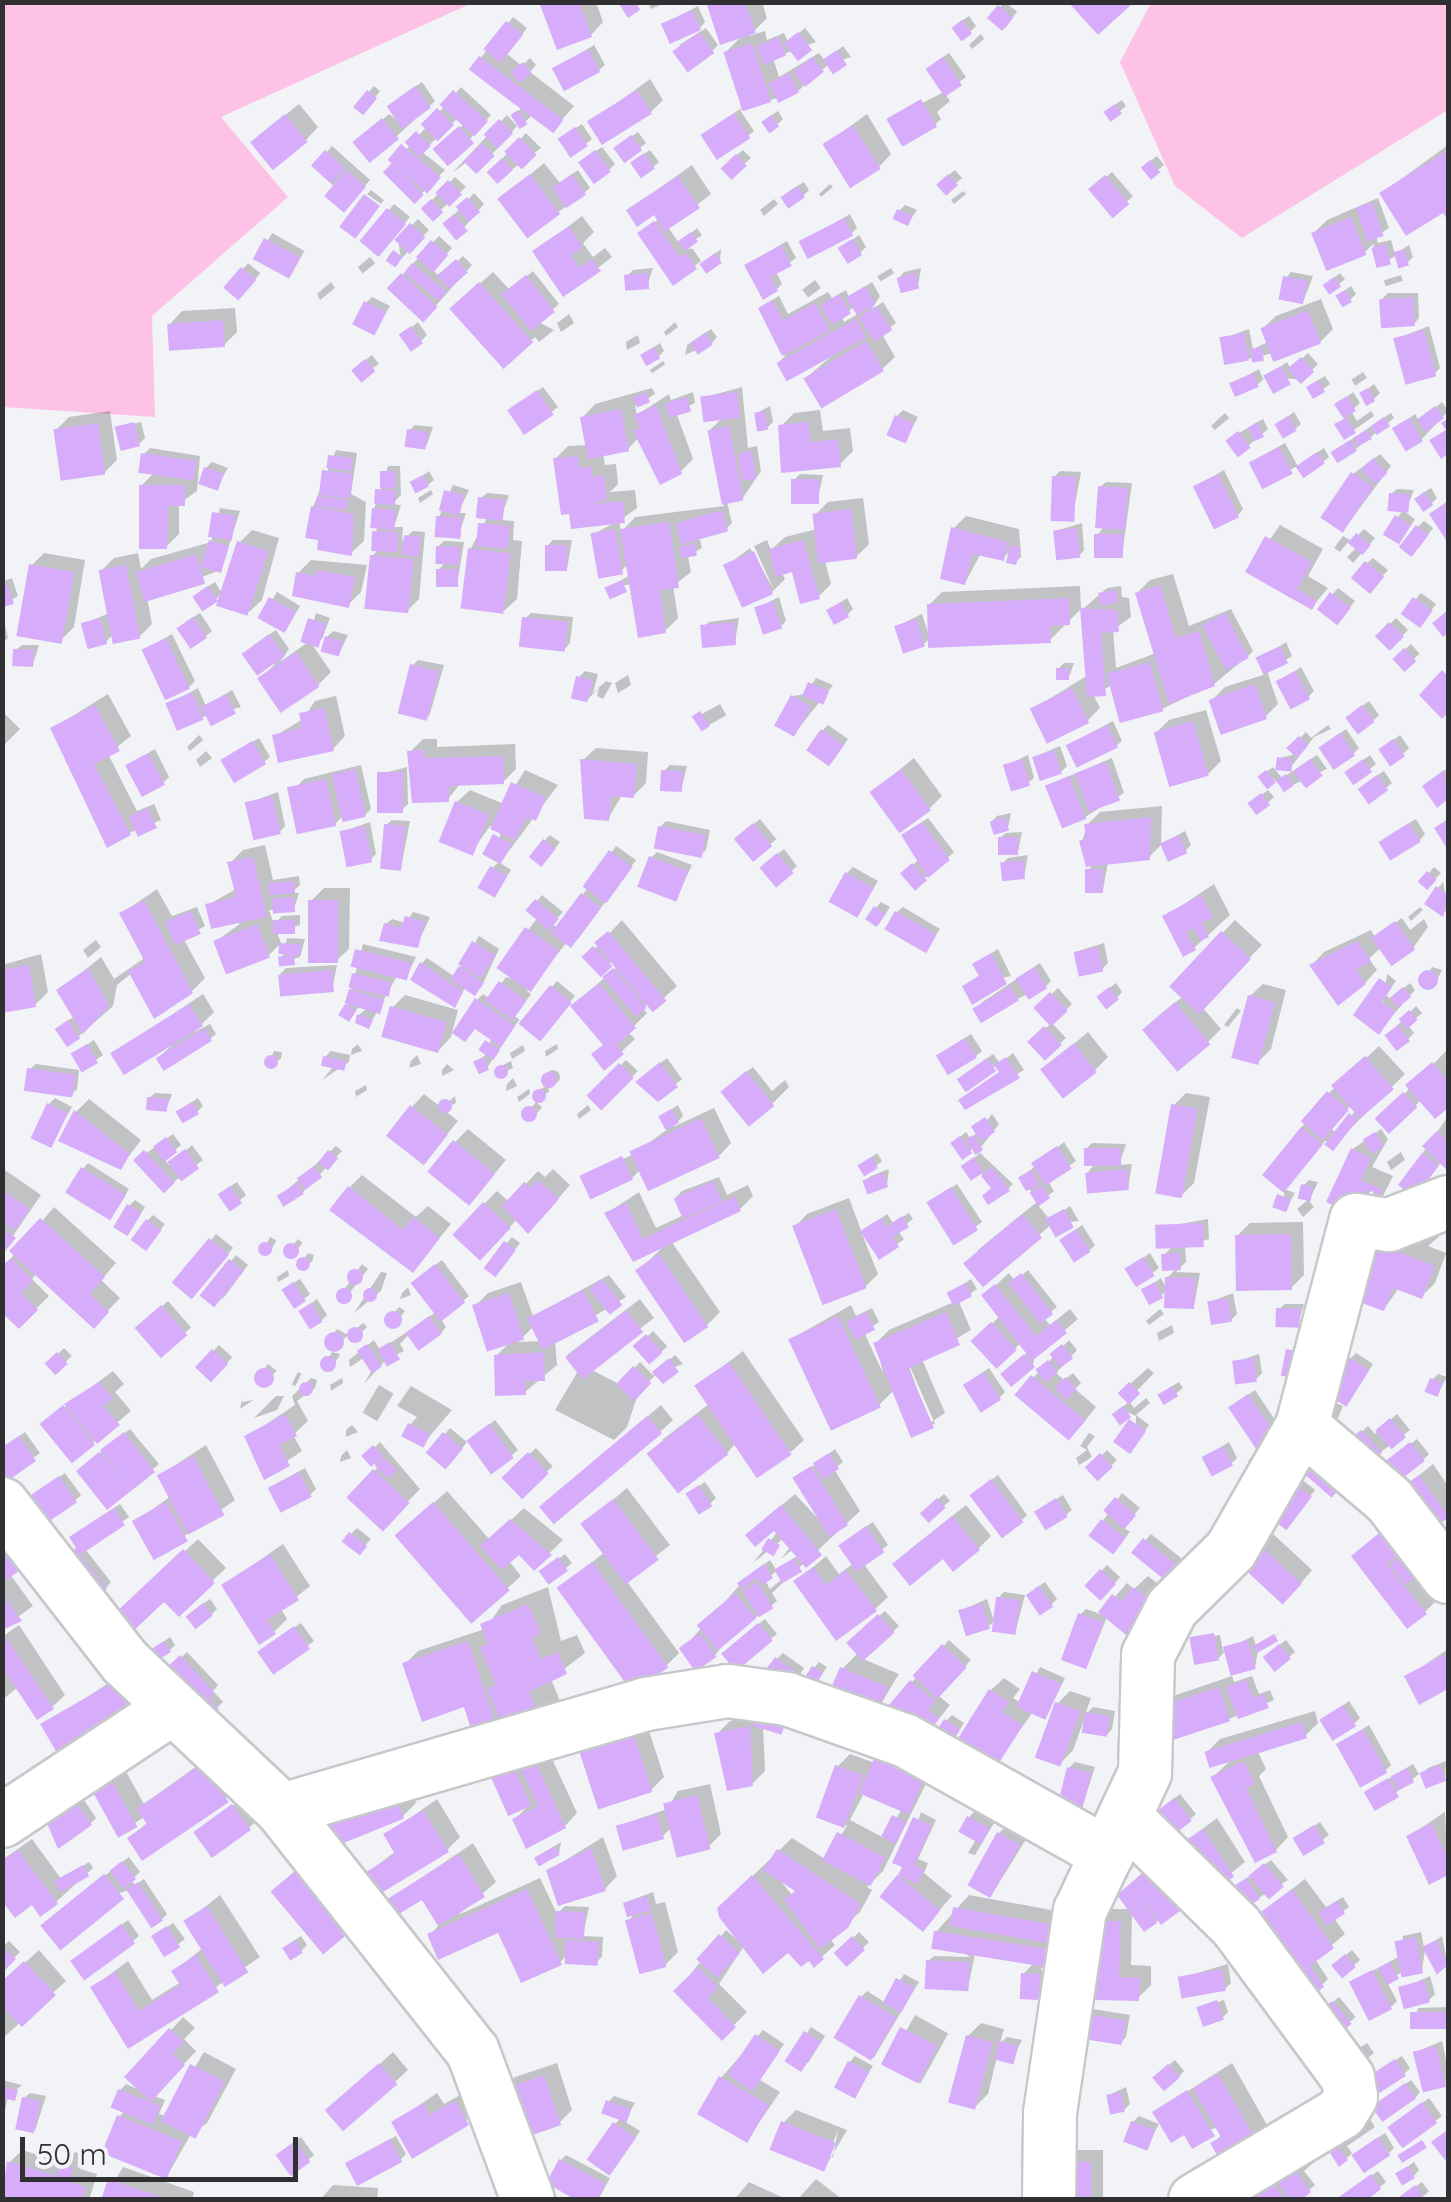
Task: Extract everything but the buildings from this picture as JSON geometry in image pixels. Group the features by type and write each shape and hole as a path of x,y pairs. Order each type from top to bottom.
{"street":[{"path":"1048,2200 1050,2113 1076,1938 1144,1773 1148,1655 1172,1608 1231,1550 1302,1426 1356,1220 1389,1226 1448,1202"},
{"path":"1302,1426 1389,1500 1448,1577"},
{"path":"2,1504 124,1662 282,1810 473,2052 528,2200"},
{"path":"282,1810 646,1704 728,1690 788,1699 906,1741 1116,1836 1236,1926 1348,2078 1351,2097 1340,2113 1195,2200"},
{"path":"2,1821 173,1708"}],"shaded area":[{"path":"2,3 472,3 221,117 288,197 152,316 155,417 3,407"},
{"path":"1151,3 1448,3 1448,110 1242,238 1175,186 1120,62"}]}
